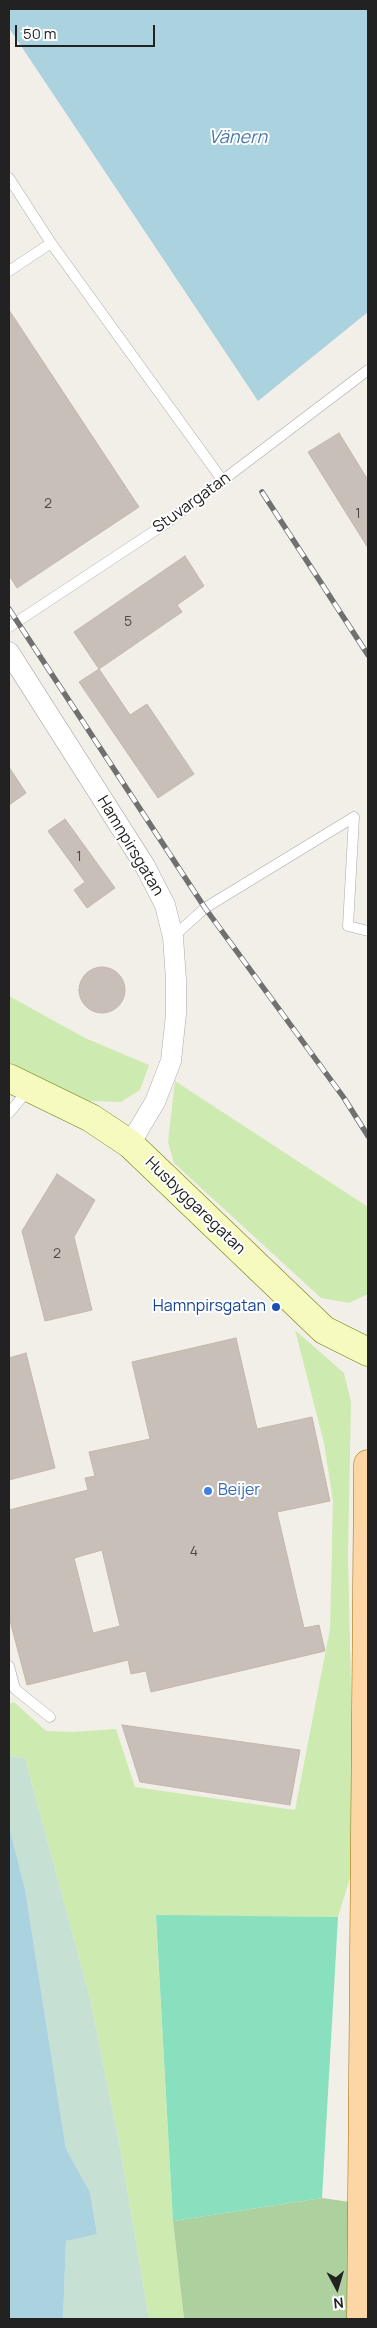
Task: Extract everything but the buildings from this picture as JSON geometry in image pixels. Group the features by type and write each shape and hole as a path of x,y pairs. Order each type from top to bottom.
{"main road":[{"path":"360,2319 368,1464"}],"street":[{"name":"Hamnpirsgatan","path":"9,652 145,866 164,905 173,937 176,997 171,1061 155,1102 130,1144"},
{"name":"Husbyggaregatan","path":"20,1083 91,1118 130,1144 324,1330 368,1352"}],"lane":[{"path":"9,178 50,243 223,481"},
{"path":"9,271 50,243"},
{"name":"Stuvargatan","path":"9,627 165,524 368,370"},
{"path":"173,937 205,908 354,816 348,926 368,931"},
{"path":"9,1113 20,1083"},
{"path":"9,1666 15,1689 50,1718"}],"green space":[{"path":"9,996 85,1038 149,1065 140,1090 121,1102 88,1101 9,1065"},
{"path":"175,1081 368,1207 368,1294 349,1303 321,1298 174,1163 168,1142"},
{"path":"295,1330 344,1373 351,1402 348,1556 355,1862 338,1917 156,1916 173,2221 184,2319 149,2319 119,2142 90,1998 25,1758 9,1756 9,1704 14,1702 46,1731 72,1732 116,1729 135,1787 295,1810 330,1629 333,1501 324,1443"},
{"path":"9,1756 25,1758 90,1998 119,2142 149,2319 63,2319 66,2241 97,2233 90,2192 66,2149 25,1889 9,1826"},
{"path":"156,1915 338,1917 322,2198 173,2221"},
{"path":"322,2198 350,2202 349,2319 184,2319 173,2221"}],"water":[{"name":"Vänern","path":"9,9 368,9 368,312 258,401 9,28"},
{"path":"9,1826 25,1889 66,2149 90,2192 97,2234 66,2241 63,2319 9,2319"}],"railway":[{"path":"262,492 368,655"},
{"path":"9,609 205,908 344,1098 368,1136"}],"place":[{"name":"Hamnpirsgatan","path":"276,1307"},
{"name":"Beijer","path":"208,1491"}]}
